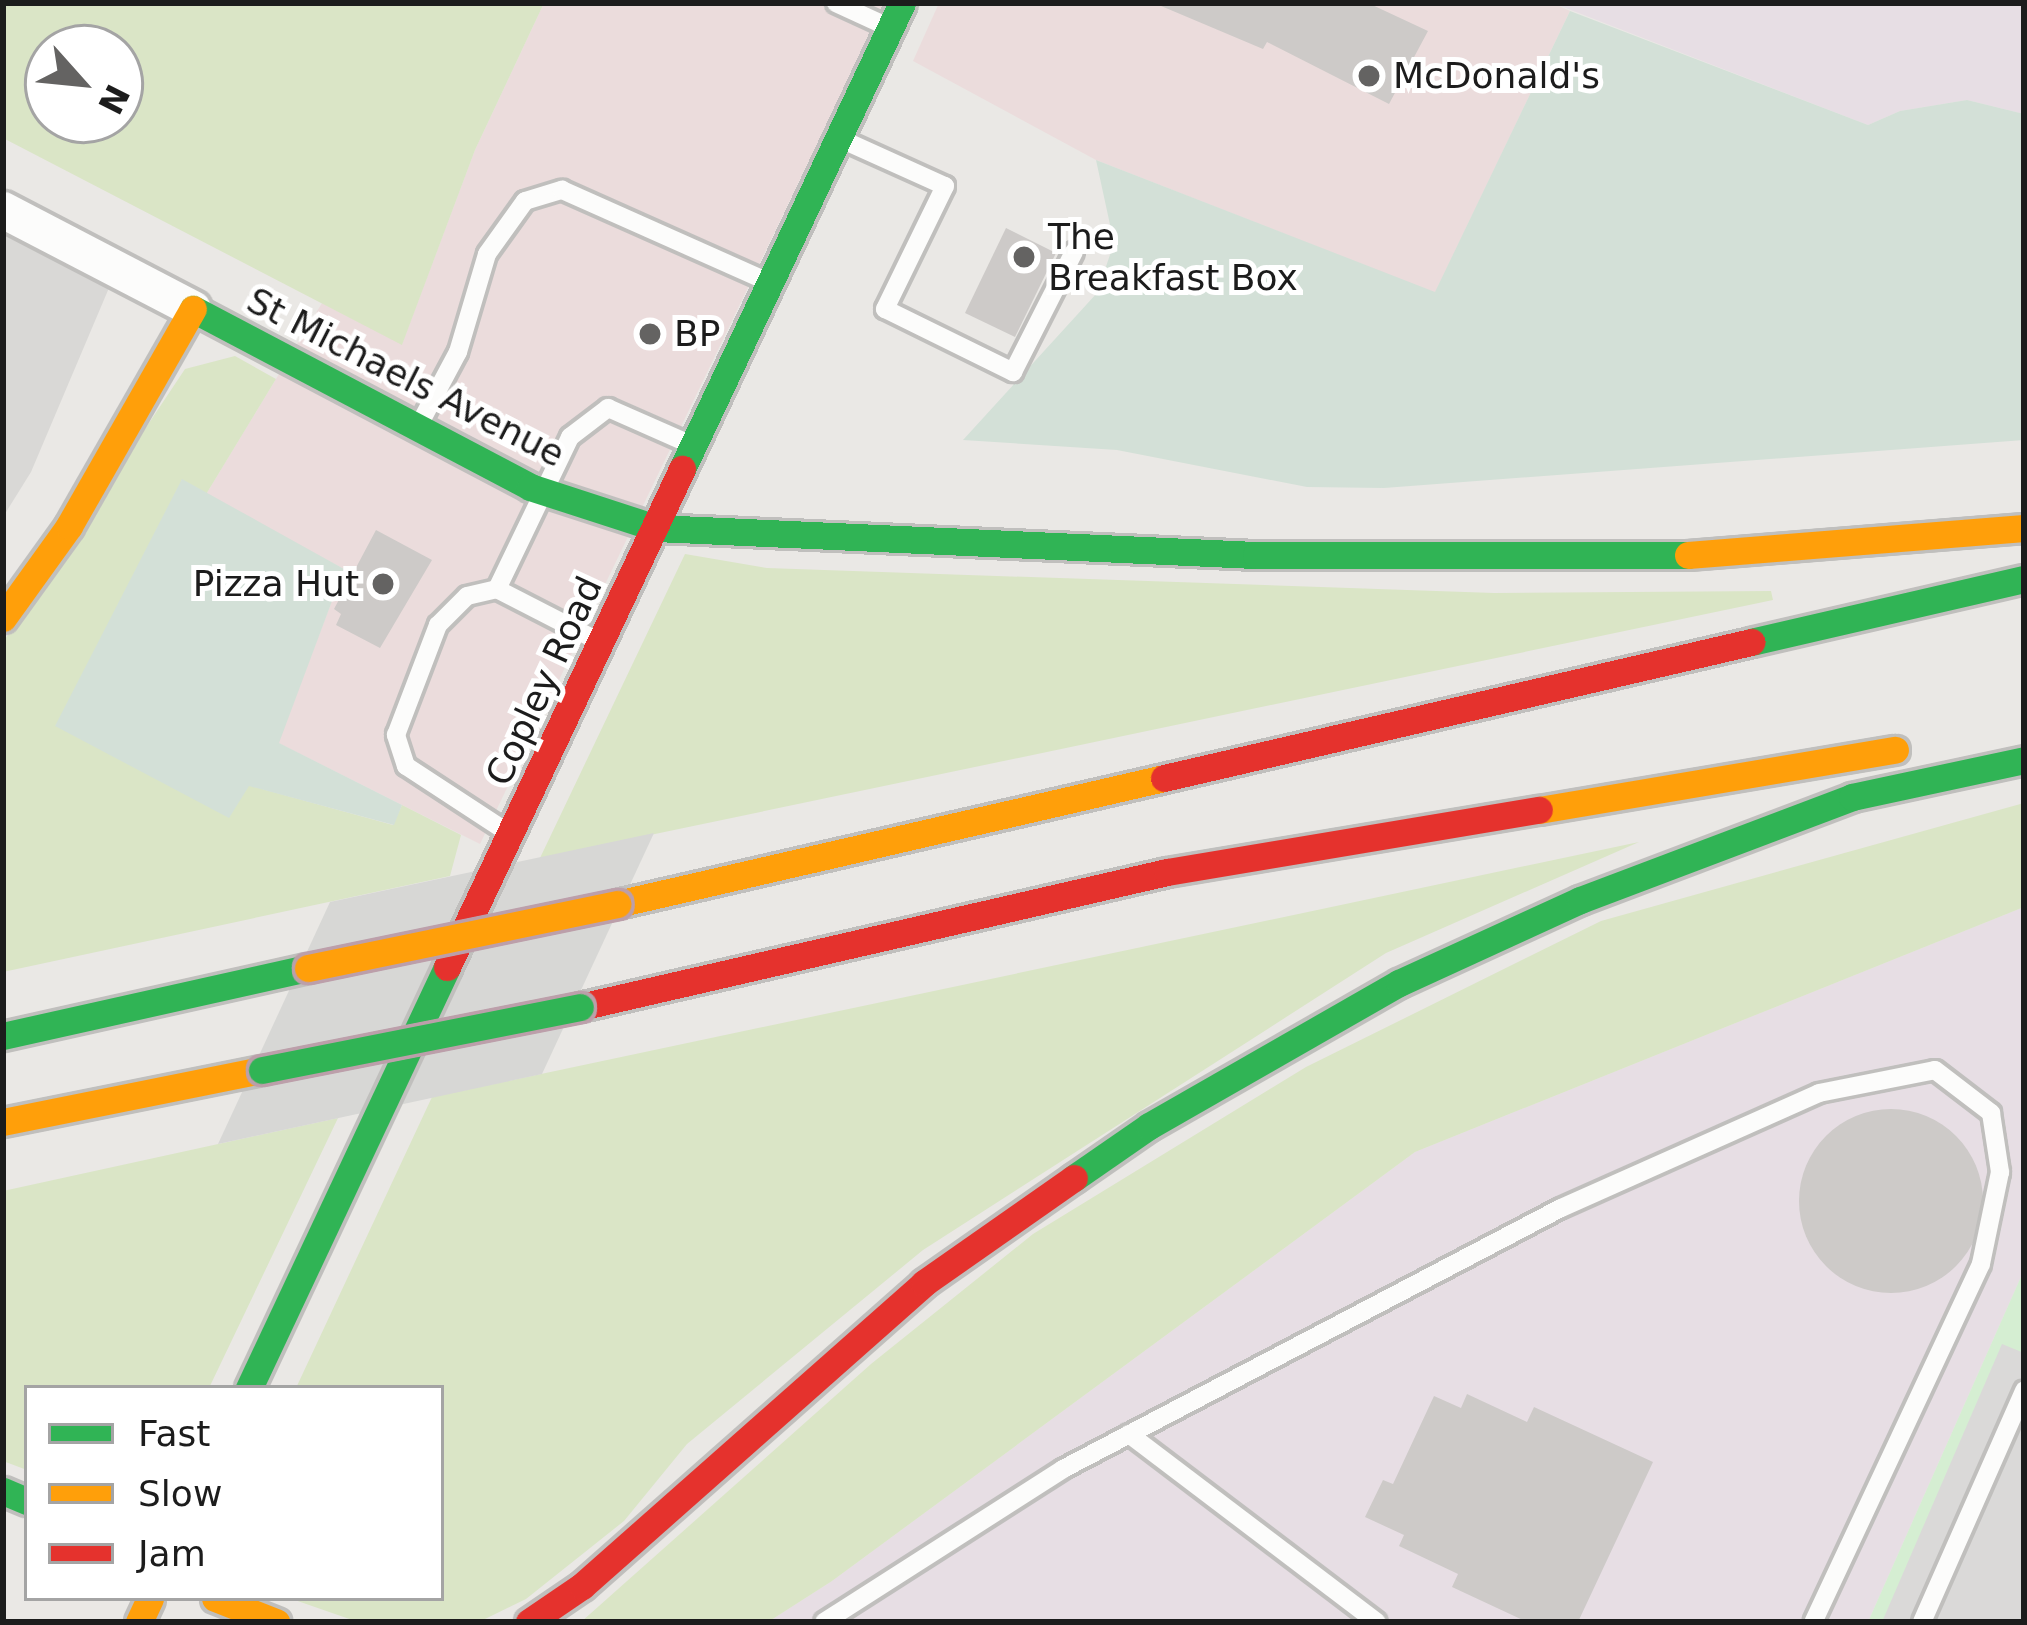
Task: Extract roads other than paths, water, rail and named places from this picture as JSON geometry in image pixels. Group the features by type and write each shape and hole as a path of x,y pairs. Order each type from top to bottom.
{"main road":[{"name":"Copley Road","path":"250,1385 896,15"},
{"name":"St Michaels Avenue","path":"193,309 542,490 656,528 1256,555 1657,556 2024,528"},
{"path":"3,618 69,526 193,309"},
{"path":"3,1036 617,904 2024,579"},
{"path":"3,1122 580,1006 1167,872 1932,744"},
{"path":"529,1622 582,1586 924,1283 1149,1126 1399,983 1580,900 1852,797 2024,760"},
{"path":"223,1601 276,1622"}],"street":[{"path":"3,210 193,309"}],"lane":[{"path":"836,3 896,15"},
{"path":"839,139 945,186 885,309 1013,372 1074,252"},
{"path":"418,428 458,352 487,254 526,200 562,190 770,283"},
{"path":"497,589 570,437 608,408 694,446"},
{"path":"511,835 406,766 396,734 438,625 467,596 497,589 602,643"},
{"path":"824,1622 1063,1468 1562,1208 1820,1093 1936,1070 1991,1113 2000,1172 1981,1264 1813,1622"},
{"path":"1922,1622 2024,1390"},
{"path":"1129,1434 1376,1622"}],"place":[{"name":"McDonald's","path":"1369,76"},
{"name":"The Breakfast Box","path":"1024,257"},
{"name":"BP","path":"650,334"},
{"name":"Pizza Hut","path":"383,584"}]}
